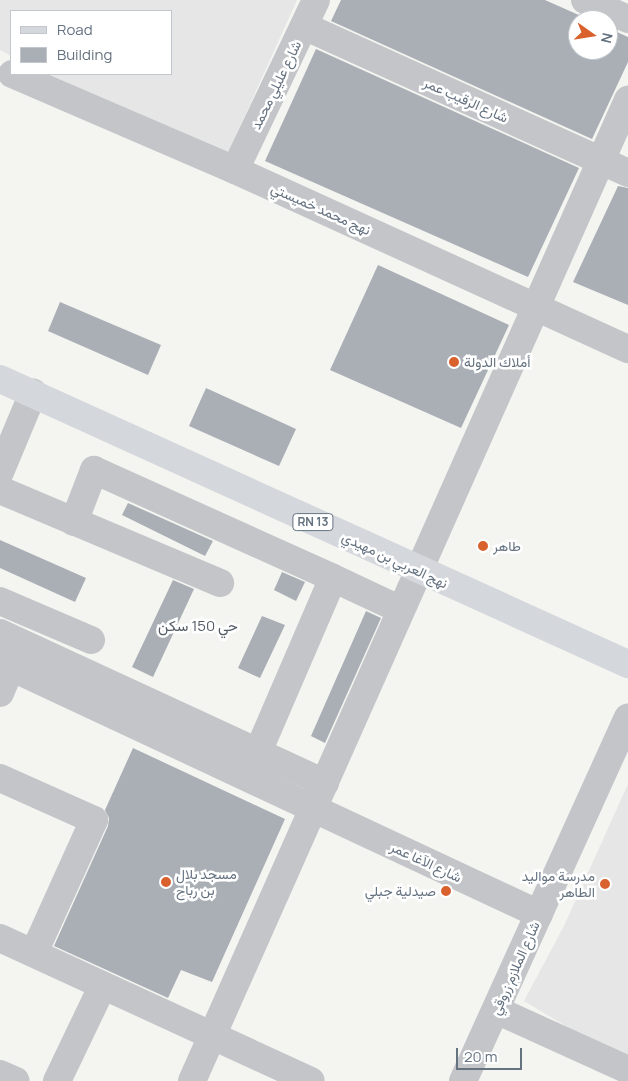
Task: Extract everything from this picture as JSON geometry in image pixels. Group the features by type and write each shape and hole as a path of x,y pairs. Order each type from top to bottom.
{"main road":[{"name":"نهج العربي بن مهيدي","path":"0,378 417,570 628,664"}],"street":[{"name":"شارع عليلي محمد","path":"235,170 316,0"},
{"path":"585,0 628,19"},
{"name":"شارع الرقيب عمر","path":"304,26 628,173"},
{"name":"نهج محمد خميستي","path":"13,75 235,170 628,349"},
{"path":"192,1081 325,783 417,570 628,100"},
{"path":"0,472 33,393"},
{"path":"74,522 94,470 401,610"},
{"path":"0,490 220,583"},
{"path":"258,752 334,578"},
{"path":"0,601 92,640"},
{"path":"0,633 325,783"},
{"path":"0,693 6,665"},
{"name":"شارع الآغا عمر","path":"6,665 539,914"},
{"name":"شارع الملازم زروقي","path":"463,1081 628,718"},
{"path":"0,778 94,820 34,953"},
{"path":"0,938 311,1081"},
{"path":"57,1081 103,985"},
{"path":"496,1010 628,1070"},
{"path":"0,1074 16,1081"}],"shaded area":[{"path":"0,0 297,0 228,153 48,75 172,75 172,10 10,10 10,55 0,50"},
{"name":"مدرسة مواليد الطاهر","path":"628,784 628,1056 594,1043 524,1001 564,926"}],"building":[{"path":"341,0 545,0 568,10 568,60 618,60 618,32 628,37 628,62 592,139 331,21"},
{"path":"316,49 579,168 528,277 265,161"},
{"path":"618,186 628,188 628,305 573,282"},
{"path":"378,265 509,325 461,428 330,370"},
{"path":"60,302 161,345 148,375 48,331"},
{"path":"206,388 296,429 279,466 189,426"},
{"path":"128,503 213,541 205,556 122,515"},
{"path":"0,540 86,578 75,602 0,568"},
{"path":"282,572 305,582 296,601 274,590"},
{"path":"173,580 194,589 153,677 132,667"},
{"path":"366,611 381,618 325,743 311,736"},
{"path":"262,616 285,625 260,678 238,668"},
{"name":"مسجد بلال بن رباح","path":"133,748 285,819 212,982 181,970 168,998 54,946 108,826 109,818 105,810"}],"place":[{"name":"أملاك الدولة","path":"454,362"},
{"name":"طاهر","path":"483,546"},
{"name":"مسجد بلال بن رباح","path":"166,882"},
{"name":"مدرسة مواليد الطاهر","path":"605,884"},
{"name":"صيدلية جبلي","path":"446,891"}],"district":[{"name":"حي 150 سكن","path":"198,626"}]}
